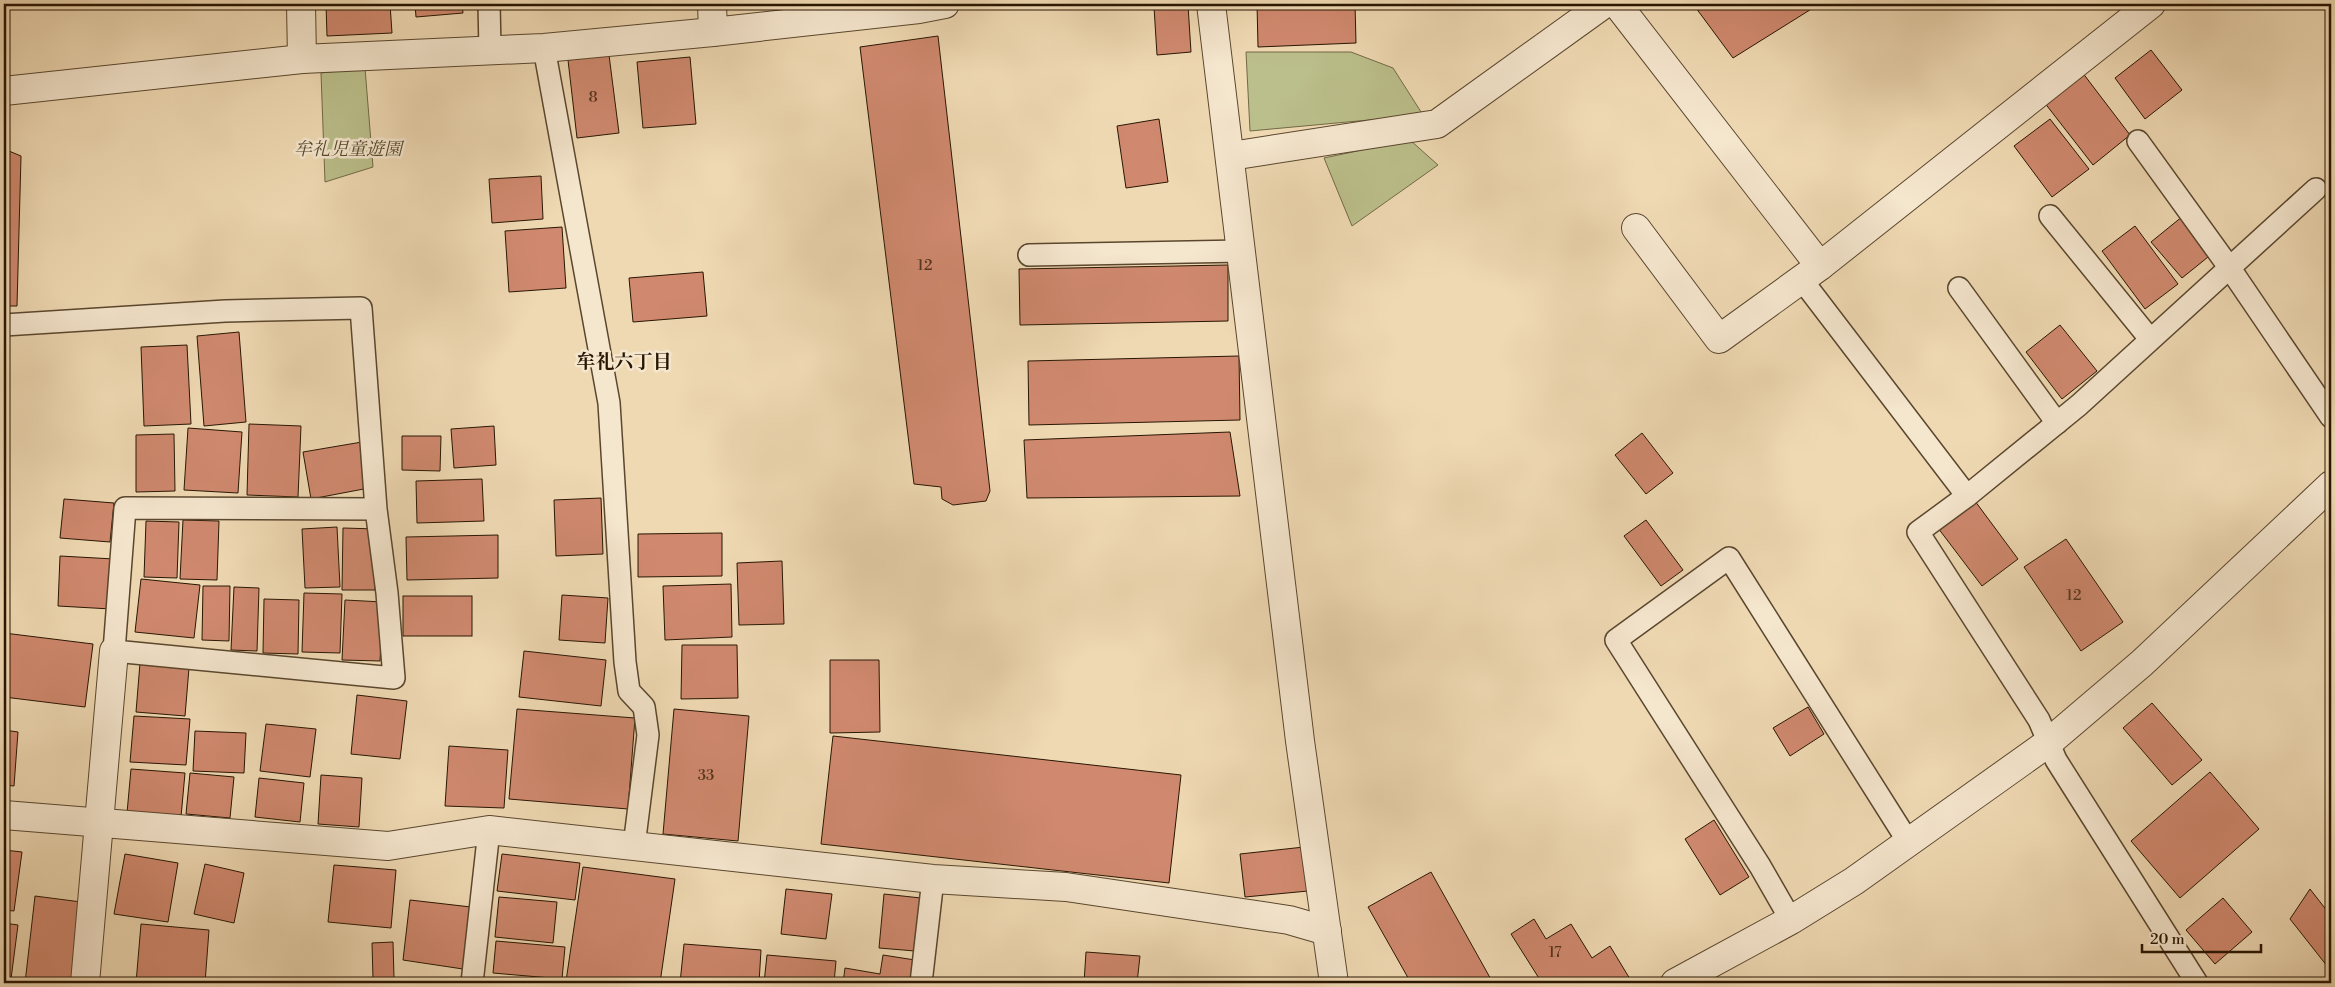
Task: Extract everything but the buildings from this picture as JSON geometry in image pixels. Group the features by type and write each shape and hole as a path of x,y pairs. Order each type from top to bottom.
{"street":[{"path":"301,4 302,59"},
{"path":"712,4 713,32"},
{"path":"4,91 302,59 544,48 713,32 945,4"},
{"path":"1211,4 1231,156 1255,380 1300,740 1334,983"},
{"path":"1231,156 1437,124 1604,4"},
{"path":"1617,4 1811,273"},
{"path":"1636,228 1719,339 1811,273 2151,4"},
{"path":"1675,983 1791,920 1909,843 2048,743 2142,663 2331,485"},
{"path":"85,983 114,651"},
{"path":"4,815 388,846 489,830 933,879 1066,886 1289,920 1327,931"}],"lane":[{"path":"489,4 490,50"},
{"path":"544,48 608,403 625,662 629,691 644,707 648,735 634,846"},
{"path":"2138,141 2229,267 2331,417"},
{"path":"2197,983 2056,760 2038,720 1918,532 1967,496 2057,423 2316,190"},
{"path":"2050,216 2150,339"},
{"path":"1029,254 1242,251"},
{"path":"1811,273 1967,496"},
{"path":"1959,288 2057,423"},
{"path":"4,324 225,311 361,308 376,510 387,593 394,678 114,651 125,508 376,510"},
{"path":"1791,920 1760,866 1616,640 1729,558 1909,843"},
{"path":"472,983 489,830"},
{"path":"921,983 933,879"}],"green space":[{"path":"1246,52 1351,52 1393,68 1423,115 1250,131"},
{"name":"牟礼児童遊園","path":"365,68 373,167 325,182 321,73"},
{"path":"1410,140 1438,165 1352,226 1324,158"}],"district":[{"name":"牟礼六丁目","path":"624,361"}]}
